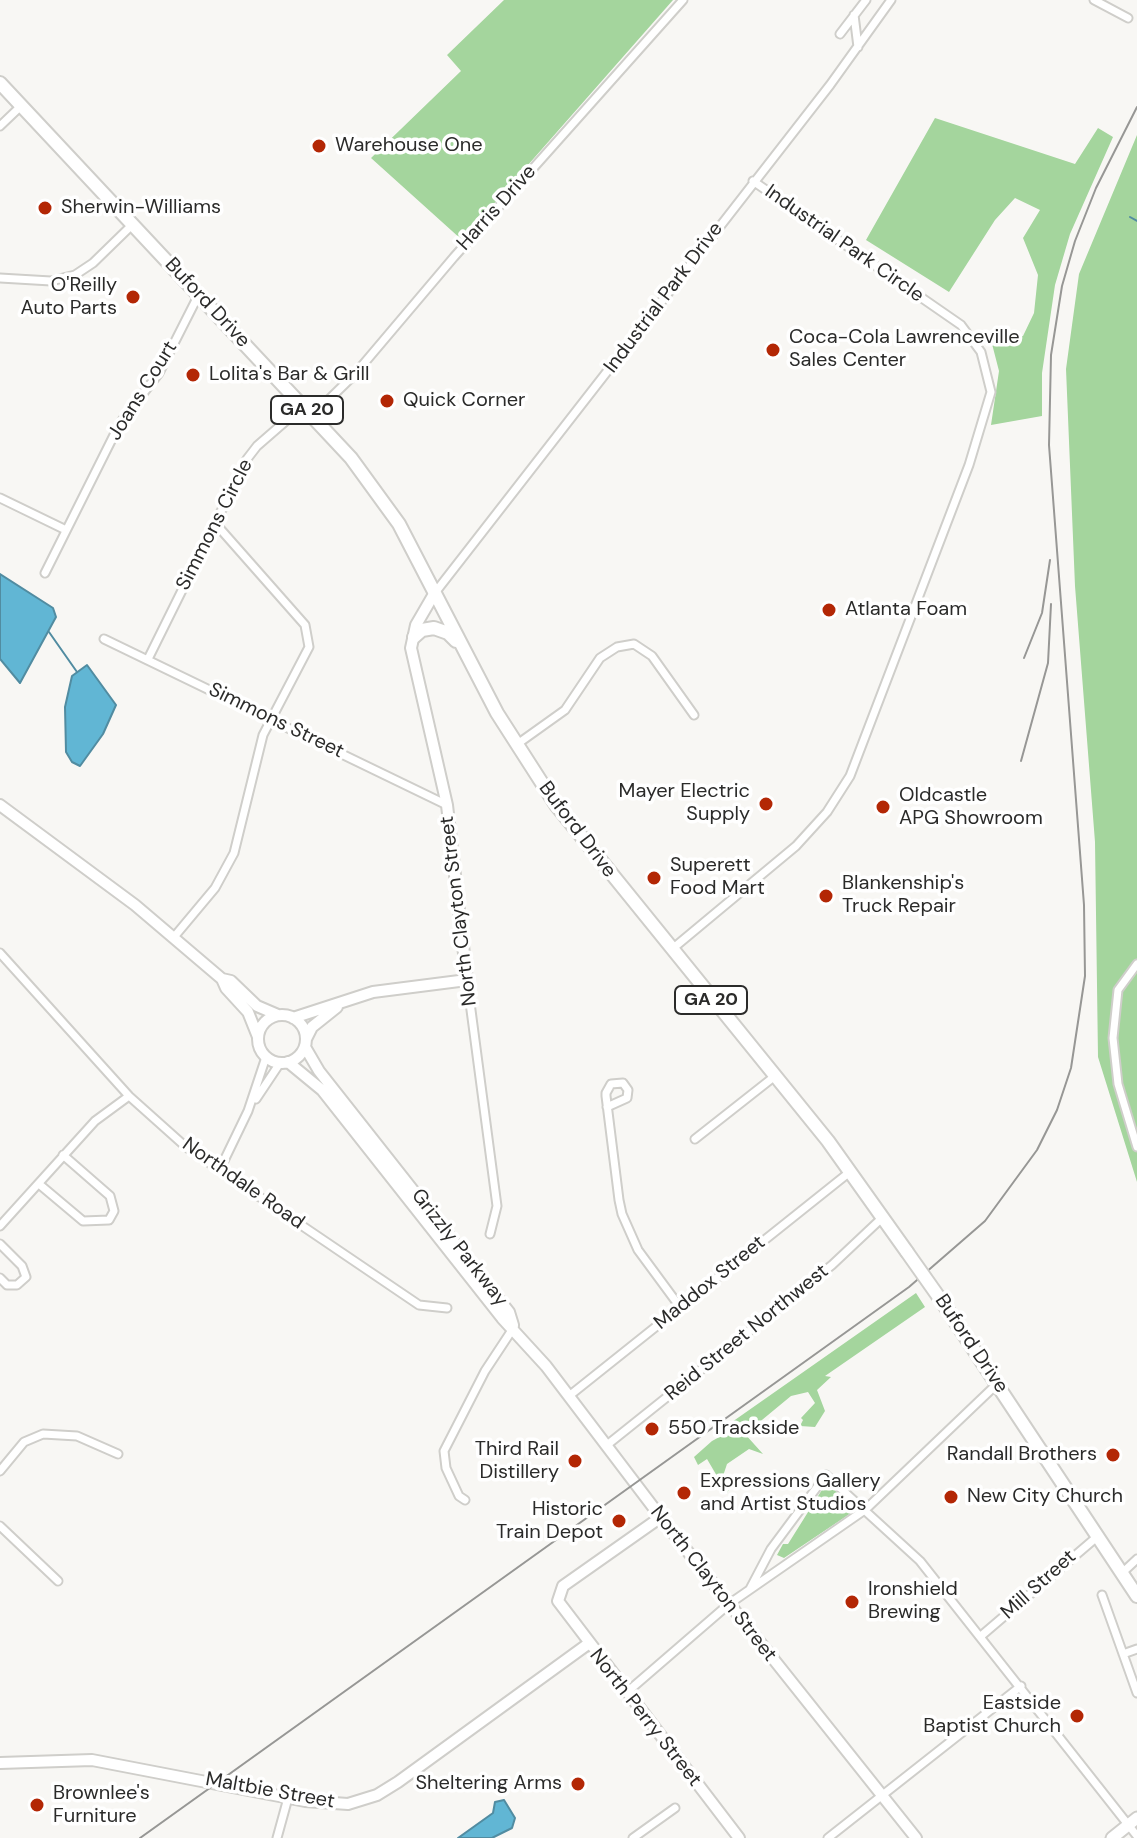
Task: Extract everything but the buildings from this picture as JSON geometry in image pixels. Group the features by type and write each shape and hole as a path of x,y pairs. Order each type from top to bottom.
{"highway":[{"name":"Buford Drive","path":"0,83 351,458 399,524 516,745 575,830 851,1171 998,1383 1137,1596"},
{"path":"414,637 422,630 437,629 448,633 465,652"}],"main road":[{"path":"1112,1838 1133,1822"}],"street":[{"name":"Harris Drive","path":"312,416 355,374 454,257 683,0"},
{"path":"840,34 866,0"},
{"name":"Industrial Park Drive","path":"434,594 858,47 891,0"},
{"path":"1094,0 1128,18"},
{"path":"854,15 858,47"},
{"path":"0,126 21,106"},
{"name":"Industrial Park Circle","path":"671,950 796,846 823,818 845,785 969,465 991,392 981,352 961,325 753,181"},
{"path":"0,278 51,281 75,275 93,263 132,225"},
{"name":"Joans Court","path":"45,573 120,423 159,373 199,295"},
{"name":"Simmons Circle","path":"148,659 257,446 303,406"},
{"path":"0,498 66,530"},
{"path":"174,937 215,888 234,853 254,766 272,720 309,647 305,625 215,523"},
{"name":"North Clayton Street","path":"434,594 411,648 447,805 497,1206 490,1234"},
{"name":"Simmons Street","path":"104,639 447,805"},
{"path":"516,745 565,710 600,658 617,647 634,644 652,656 694,715"},
{"path":"0,805 174,937 222,979 255,1022 266,1057 248,1111 220,1169"},
{"name":"Northdale Road","path":"0,953 129,1096 186,1147 419,1305 447,1308"},
{"path":"1137,964 1118,990 1113,1038 1118,1084 1137,1147"},
{"path":"222,979 231,981 257,1006 293,1018 373,992 467,980"},
{"path":"248,1111 284,1063 305,1043 317,1022 342,1003"},
{"path":"258,1037 264,1022 278,1015"},
{"path":"293,1018 302,1026 305,1043"},
{"name":"Grizzly Parkway","path":"305,1043 319,1071 509,1312 514,1327"},
{"path":"266,1057 284,1063"},
{"name":"Grizzly Parkway","path":"284,1063 322,1090 502,1318 514,1327"},
{"path":"695,1139 775,1076"},
{"path":"0,1226 95,1121 129,1096"},
{"path":"607,1107 626,1227 642,1257 680,1307"},
{"path":"39,1184 83,1221 109,1220 114,1211 110,1196 63,1155"},
{"name":"Maddox Street","path":"569,1396 851,1171"},
{"name":"Reid Street Northwest","path":"607,1445 832,1265 883,1217"},
{"path":"0,1244 22,1266 26,1277 17,1285 7,1285 0,1278"},
{"path":"465,1500 459,1496 446,1468 444,1451 485,1371 514,1327"},
{"name":"North Clayton Street","path":"514,1327 916,1838"},
{"path":"626,1693 729,1604 866,1509 998,1383"},
{"path":"0,1471 24,1442 43,1434 77,1436 118,1454"},
{"path":"750,1589 771,1549 826,1475 920,1561 1133,1822 1137,1836"},
{"name":"North Perry Street","path":"661,1517 563,1586 558,1595 560,1608 739,1838"},
{"path":"0,1526 58,1581"},
{"name":"Mill Street","path":"981,1636 1098,1536"},
{"path":"1122,1573 1137,1559"},
{"path":"1102,1595 1137,1693"},
{"name":"Maltbie Street","path":"0,1763 57,1758 101,1761 288,1798 323,1804 348,1804 386,1790 588,1644"},
{"path":"1123,1654 1137,1649"},
{"path":"828,1838 1021,1686"},
{"path":"277,1838 288,1798"},
{"path":"633,1838 675,1808"}],"green space":[{"path":"504,0 673,0 462,240 371,158 461,71 447,55"},
{"path":"935,118 1075,164 1098,128 1113,137 1070,234 1055,285 1042,373 1042,416 991,425 999,371 991,340 1023,336 1034,313 1038,275 1023,238 1040,210 1015,198 995,220 949,292 866,240"},
{"path":"1137,135 1137,1182 1098,1057 1095,842 1075,586 1066,369 1079,274"},
{"path":"916,1293 925,1307 825,1376 831,1377 817,1390 825,1411 815,1427 800,1426 801,1418 815,1403 808,1392 791,1396 745,1434 763,1454 749,1449 727,1464 723,1476 730,1488 727,1493 707,1459 698,1465 694,1457 725,1434 722,1429"},
{"path":"825,1485 832,1487 854,1511 784,1558 777,1555 783,1544 788,1544"}],"water":[{"path":"0,574 53,608 56,617 20,683 0,659"},
{"path":"87,665 116,705 103,734 80,766 72,762 66,752 65,707 72,676"},
{"path":"504,1800 515,1818 512,1828 492,1838 458,1838 493,1813 495,1802"}],"waterway":[{"path":"1130,217 1137,221"},
{"path":"49,632 77,672"}],"railway":[{"path":"140,1838 909,1287 985,1221 1037,1150 1057,1110 1071,1068 1085,976 1084,905 1049,445 1051,355 1062,286 1075,241 1096,188 1137,107"},
{"path":"1024,658 1042,613 1050,560"},
{"path":"1021,761 1048,663 1051,604"}],"place":[{"name":"Warehouse One","path":"319,146"},
{"name":"Sherwin-Williams","path":"45,208"},
{"name":"O'Reilly Auto Parts","path":"133,297"},
{"name":"Coca-Cola Lawrenceville Sales Center","path":"773,350"},
{"name":"Lolita's Bar & Grill","path":"193,375"},
{"name":"Quick Corner","path":"387,401"},
{"name":"Atlanta Foam","path":"829,610"},
{"name":"Mayer Electric Supply","path":"766,804"},
{"name":"Oldcastle APG Showroom","path":"883,807"},
{"name":"Superett Food Mart","path":"654,878"},
{"name":"Blankenship's Truck Repair","path":"826,896"},
{"name":"550 Trackside","path":"652,1429"},
{"name":"Randall Brothers","path":"1113,1455"},
{"name":"Third Rail Distillery","path":"575,1461"},
{"name":"Expressions Gallery and Artist Studios","path":"684,1493"},
{"name":"New City Church","path":"951,1497"},
{"name":"Historic Train Depot","path":"619,1521"},
{"name":"Ironshield Brewing","path":"852,1602"},
{"name":"Eastside Baptist Church","path":"1077,1716"},
{"name":"Sheltering Arms","path":"578,1784"},
{"name":"Brownlee's Furniture","path":"37,1805"}]}
